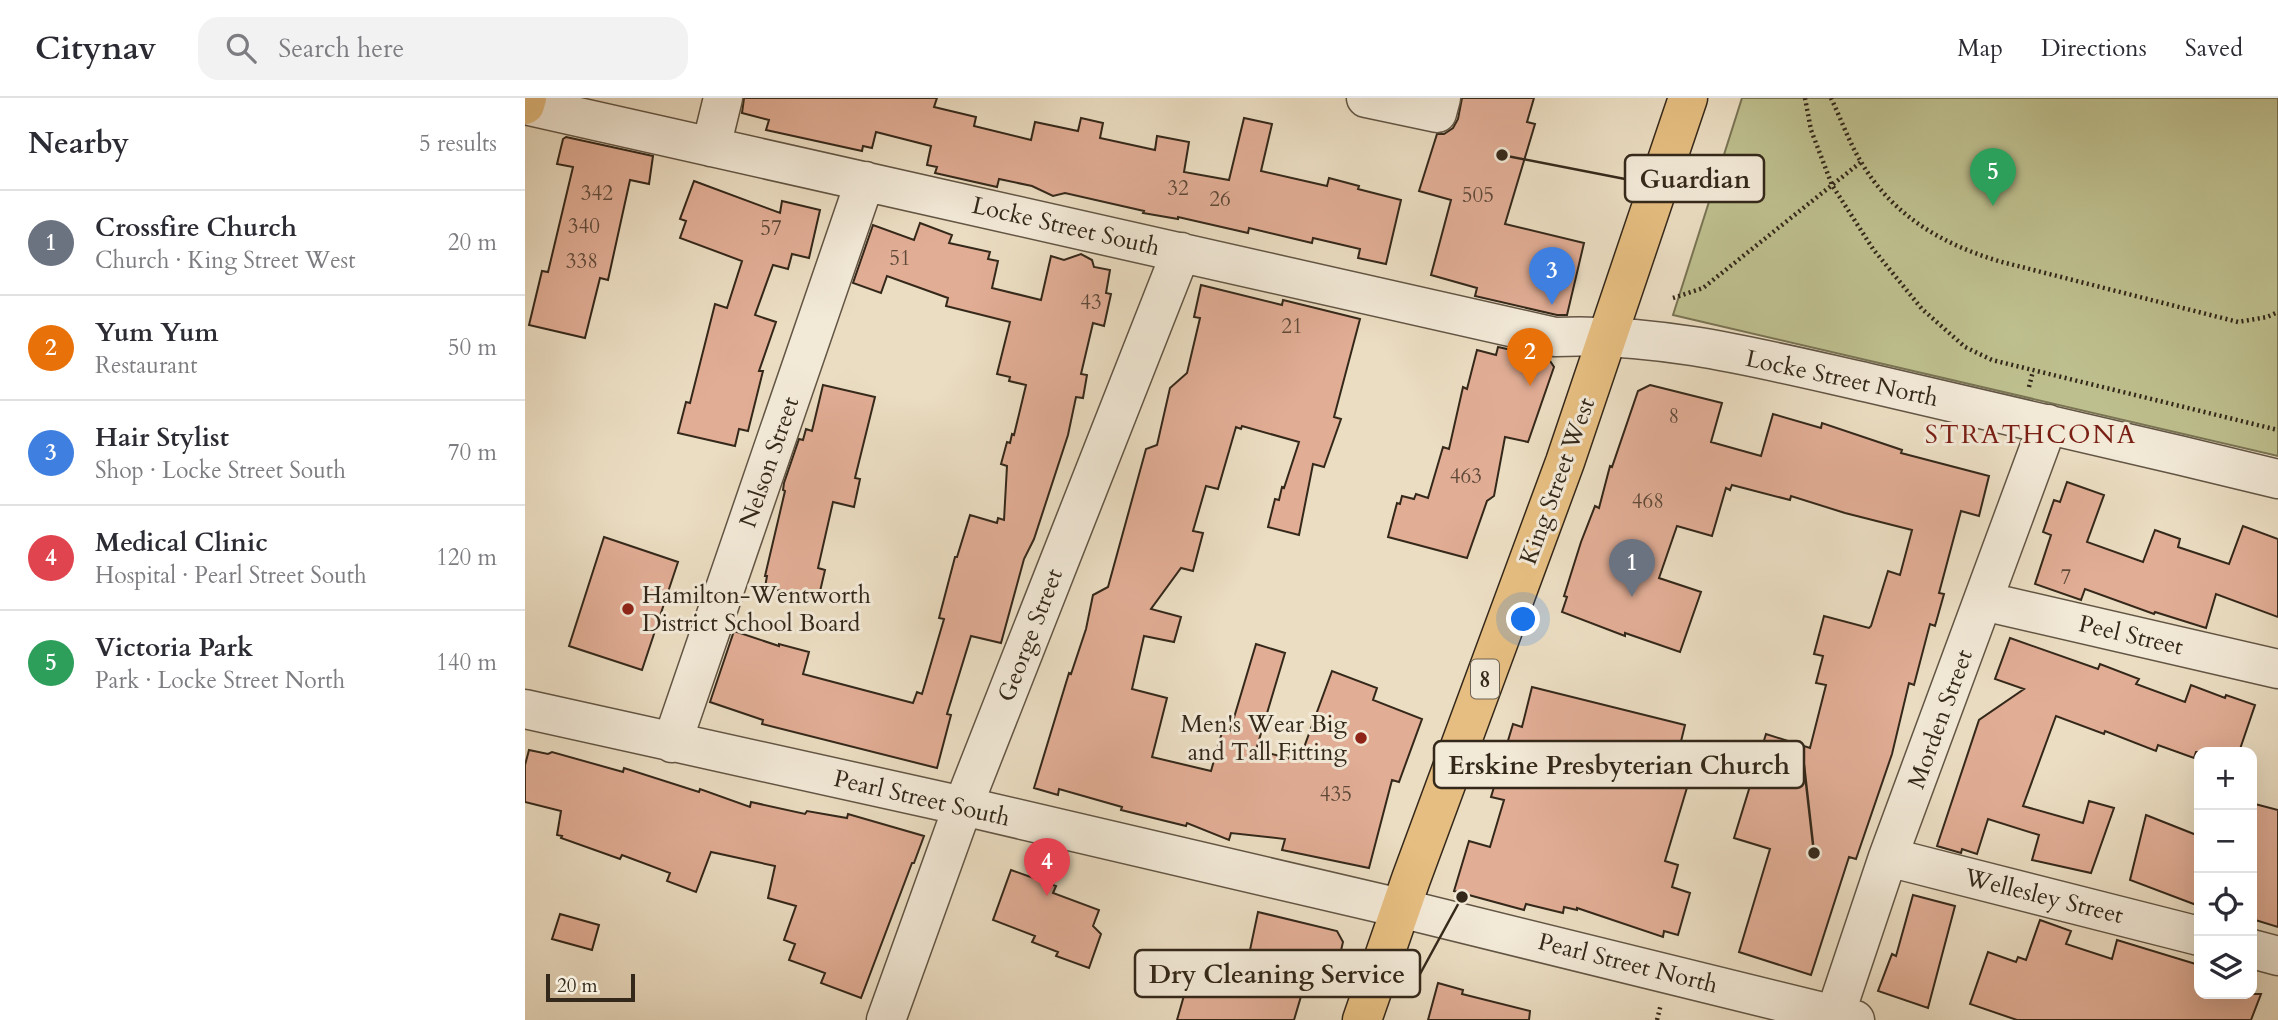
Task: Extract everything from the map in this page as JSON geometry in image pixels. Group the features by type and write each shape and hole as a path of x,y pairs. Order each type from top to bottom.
{"main road":[{"path":"525,105 527,98"},
{"name":"King Street West","path":"1362,1020 1565,462 1688,98"}],"street":[{"path":"712,146 723,98"},
{"path":"1366,98 1437,113 1441,98"},
{"name":"Locke Street South","path":"525,105 1555,337 1608,337"},
{"name":"Nelson Street","path":"673,743 865,181"},
{"name":"George Street","path":"886,1020 963,806 1181,252"},
{"name":"Locke Street North","path":"1608,337 1668,342 1756,358 2278,479"},
{"name":"Morden Street","path":"1845,1017 1888,857 2048,424"},
{"name":"Peel Street","path":"1983,601 2278,669"},
{"name":"Pearl Street South","path":"525,709 963,806 1401,908"},
{"name":"Wellesley Street","path":"1888,857 2194,935"},
{"name":"Pearl Street North","path":"1401,908 1845,1017"},
{"path":"2257,950 2278,956"}],"path":[{"path":"1805,98 1811,130 1832,185 1873,249 1922,309 1965,347 1992,360 2278,430"},
{"path":"1831,98 1861,162 1895,206 1938,239 1976,254 2238,322 2267,317 2278,312"},
{"path":"1673,298 1703,288 1861,162"}],"green space":[{"path":"1742,98 2278,98 2278,456 1673,315"}],"building":[{"path":"744,98 937,98 934,107 976,117 974,126 1031,140 1035,122 1078,131 1081,118 1103,123 1100,138 1155,150 1157,136 1189,142 1184,172 1229,180 1244,118 1272,124 1261,171 1327,186 1329,178 1401,200 1386,264 1358,258 1360,249 1313,238 1312,243 1249,228 1248,233 1178,217 1143,213 1144,211 1065,193 1053,196 1032,186 999,179 997,187 935,173 937,167 927,165 931,146 876,132 872,148 863,146 862,151 766,130 769,120 742,113"},
{"path":"1462,98 1534,98 1527,122 1535,124 1505,224 1584,243 1567,315 1475,296 1477,288 1431,275 1451,200 1419,191 1437,134 1444,134 1453,128 1458,119"},
{"path":"566,137 653,156 649,184 630,180 608,280 600,278 585,338 529,325 542,271 548,272 573,167 557,164 563,139"},
{"path":"694,181 780,213 782,201 820,210 809,258 792,254 788,269 773,265 755,315 776,322 759,371 763,371 748,431 739,429 735,446 678,433 686,402 690,403 715,304 727,308 742,261 680,238 686,221 680,219"},
{"path":"920,223 952,235 949,243 990,252 988,259 998,261 992,288 1041,300 1051,256 1064,260 1081,254 1092,260 1094,267 1110,270 1106,293 1111,294 1104,326 1093,323 1081,374 1087,375 1083,398 1076,397 1068,435 1034,539 1024,559 1001,643 971,636 947,714 951,715 937,768 762,724 763,720 710,702 734,631 779,646 809,652 803,674 913,703 917,692 922,694 944,619 939,618 955,557 970,515 997,523 998,518 1004,520 1007,466 1001,464 1007,442 1010,443 1012,434 1014,435 1026,385 1009,381 1010,377 997,374 1010,322 946,306 948,298 887,276 881,293 853,283 873,225 914,240"},
{"path":"1201,285 1282,305 1283,300 1360,319 1334,417 1341,419 1324,467 1313,464 1299,535 1268,527 1275,499 1279,500 1299,442 1242,426 1241,429 1236,427 1218,489 1206,486 1193,531 1203,533 1193,571 1181,568 1151,609 1181,617 1174,642 1144,636 1132,689 1167,698 1152,757 1211,771 1223,729 1230,731 1256,644 1285,653 1256,750 1299,761 1332,671 1377,688 1373,700 1422,719 1399,782 1392,780 1369,868 1282,850 1285,839 1231,833 1229,840 1187,823 1186,826 1121,810 1122,807 1059,789 1058,795 1034,788 1069,673 1071,674 1086,629 1093,595 1108,587 1146,449 1157,445 1170,388 1187,373 1200,318 1194,317"},
{"path":"1498,347 1548,358 1554,367 1528,442 1505,437 1494,496 1487,501 1467,558 1388,537 1397,503 1400,504 1402,496 1414,499 1416,494 1428,498 1443,447 1449,449 1463,387 1467,389 1477,350 1496,355"},
{"path":"823,385 875,397 855,478 860,479 854,507 833,502 818,568 825,570 818,600 765,587 765,576 785,491 784,483 799,439 803,440 806,429 812,431"},
{"path":"1650,385 1722,403 1711,442 1761,456 1773,414 1821,428 1822,423 1902,450 1901,453 1989,476 1979,516 1961,511 1939,593 1944,594 1935,626 1930,624 1914,685 1909,683 1892,754 1856,859 1849,857 1811,975 1739,952 1770,849 1734,838 1766,734 1810,748 1826,685 1816,683 1823,656 1814,654 1824,616 1869,628 1888,571 1900,575 1912,530 1791,496 1790,500 1732,485 1730,490 1726,488 1712,536 1677,526 1659,578 1701,592 1680,652 1625,633 1625,636 1562,612 1567,597 1564,596 1581,542 1595,506 1599,508 1610,466 1612,467 1638,391"},
{"path":"2067,482 2104,495 2087,542 2143,562 2155,530 2180,539 2178,547 2229,564 2243,526 2278,539 2278,617 2216,594 2206,628 2155,612 2154,614 2085,589 2081,600 2035,584 2051,535 2043,532 2054,500 2060,502"},
{"path":"604,537 678,562 642,670 569,646"},
{"path":"2010,638 2098,669 2100,664 2139,679 2136,684 2185,702 2191,685 2225,698 2226,695 2255,705 2241,747 2194,747 2194,758 2158,745 2156,751 2056,716 2023,806 2083,823 2089,801 2114,808 2091,873 2032,860 2039,835 1988,819 1977,854 1962,849 1961,853 1937,846 1979,720 2024,689 1995,679"},
{"path":"1532,687 1685,725 1675,766 1692,771 1665,861 1678,865 1672,887 1690,893 1678,935 1664,931 1663,937 1577,908 1564,907 1563,913 1526,904 1524,910 1454,891 1469,841 1490,847 1504,800 1491,797 1513,724 1522,727"},
{"path":"529,750 548,754 552,752 623,772 624,768 699,792 700,789 750,807 751,802 805,814 807,811 847,818 848,814 924,836 861,998 821,983 825,973 789,960 795,944 784,940 796,906 768,898 775,866 711,852 696,892 667,881 670,873 622,855 620,859 561,838 562,836 557,835 561,811 525,802 525,765"},
{"path":"2257,805 2278,810 2278,927 2257,921"},
{"path":"2146,815 2194,834 2194,904 2130,880"},
{"path":"1011,870 1056,886 1053,893 1099,910 1093,926 1101,934 1089,968 1056,956 1058,952 1032,942 1035,936 993,920"},
{"path":"1913,895 1955,906 1928,1008 1878,991 1892,954 1896,956"},
{"path":"1258,912 1337,931 1343,942 1336,972 1324,969 1321,983 1315,982 1312,995 1302,993 1294,1020 1177,1020 1189,978 1241,993"},
{"path":"560,914 599,925 592,950 552,939"},
{"path":"2040,920 2071,931 2066,944 2112,959 2117,940 2194,963 2194,999 2257,999 2257,994 2261,994 2251,1020 2017,1020 1970,1004 1988,952 2016,962 2018,957 2026,960"},
{"path":"1438,983 1463,990 1462,994 1530,1011 1529,1020 1428,1020"}],"place":[{"name":"Guardian","path":"1502,155"},
{"name":"Victoria Park","path":"1993,206"},
{"name":"Hair Stylist","path":"1552,305"},
{"name":"Yum Yum","path":"1530,386"},
{"name":"Crossfire Church","path":"1632,597"},
{"name":"Hamilton-Wentworth District School Board","path":"628,609"},
{"name":"Men's Wear Big and Tall Fitting","path":"1361,738"},
{"name":"Erskine Presbyterian Church","path":"1814,853"},
{"name":"Medical Clinic","path":"1047,896"},
{"name":"Dry Cleaning Service","path":"1462,897"}],"district":[{"name":"STRATHCONA","path":"2031,434"}]}
